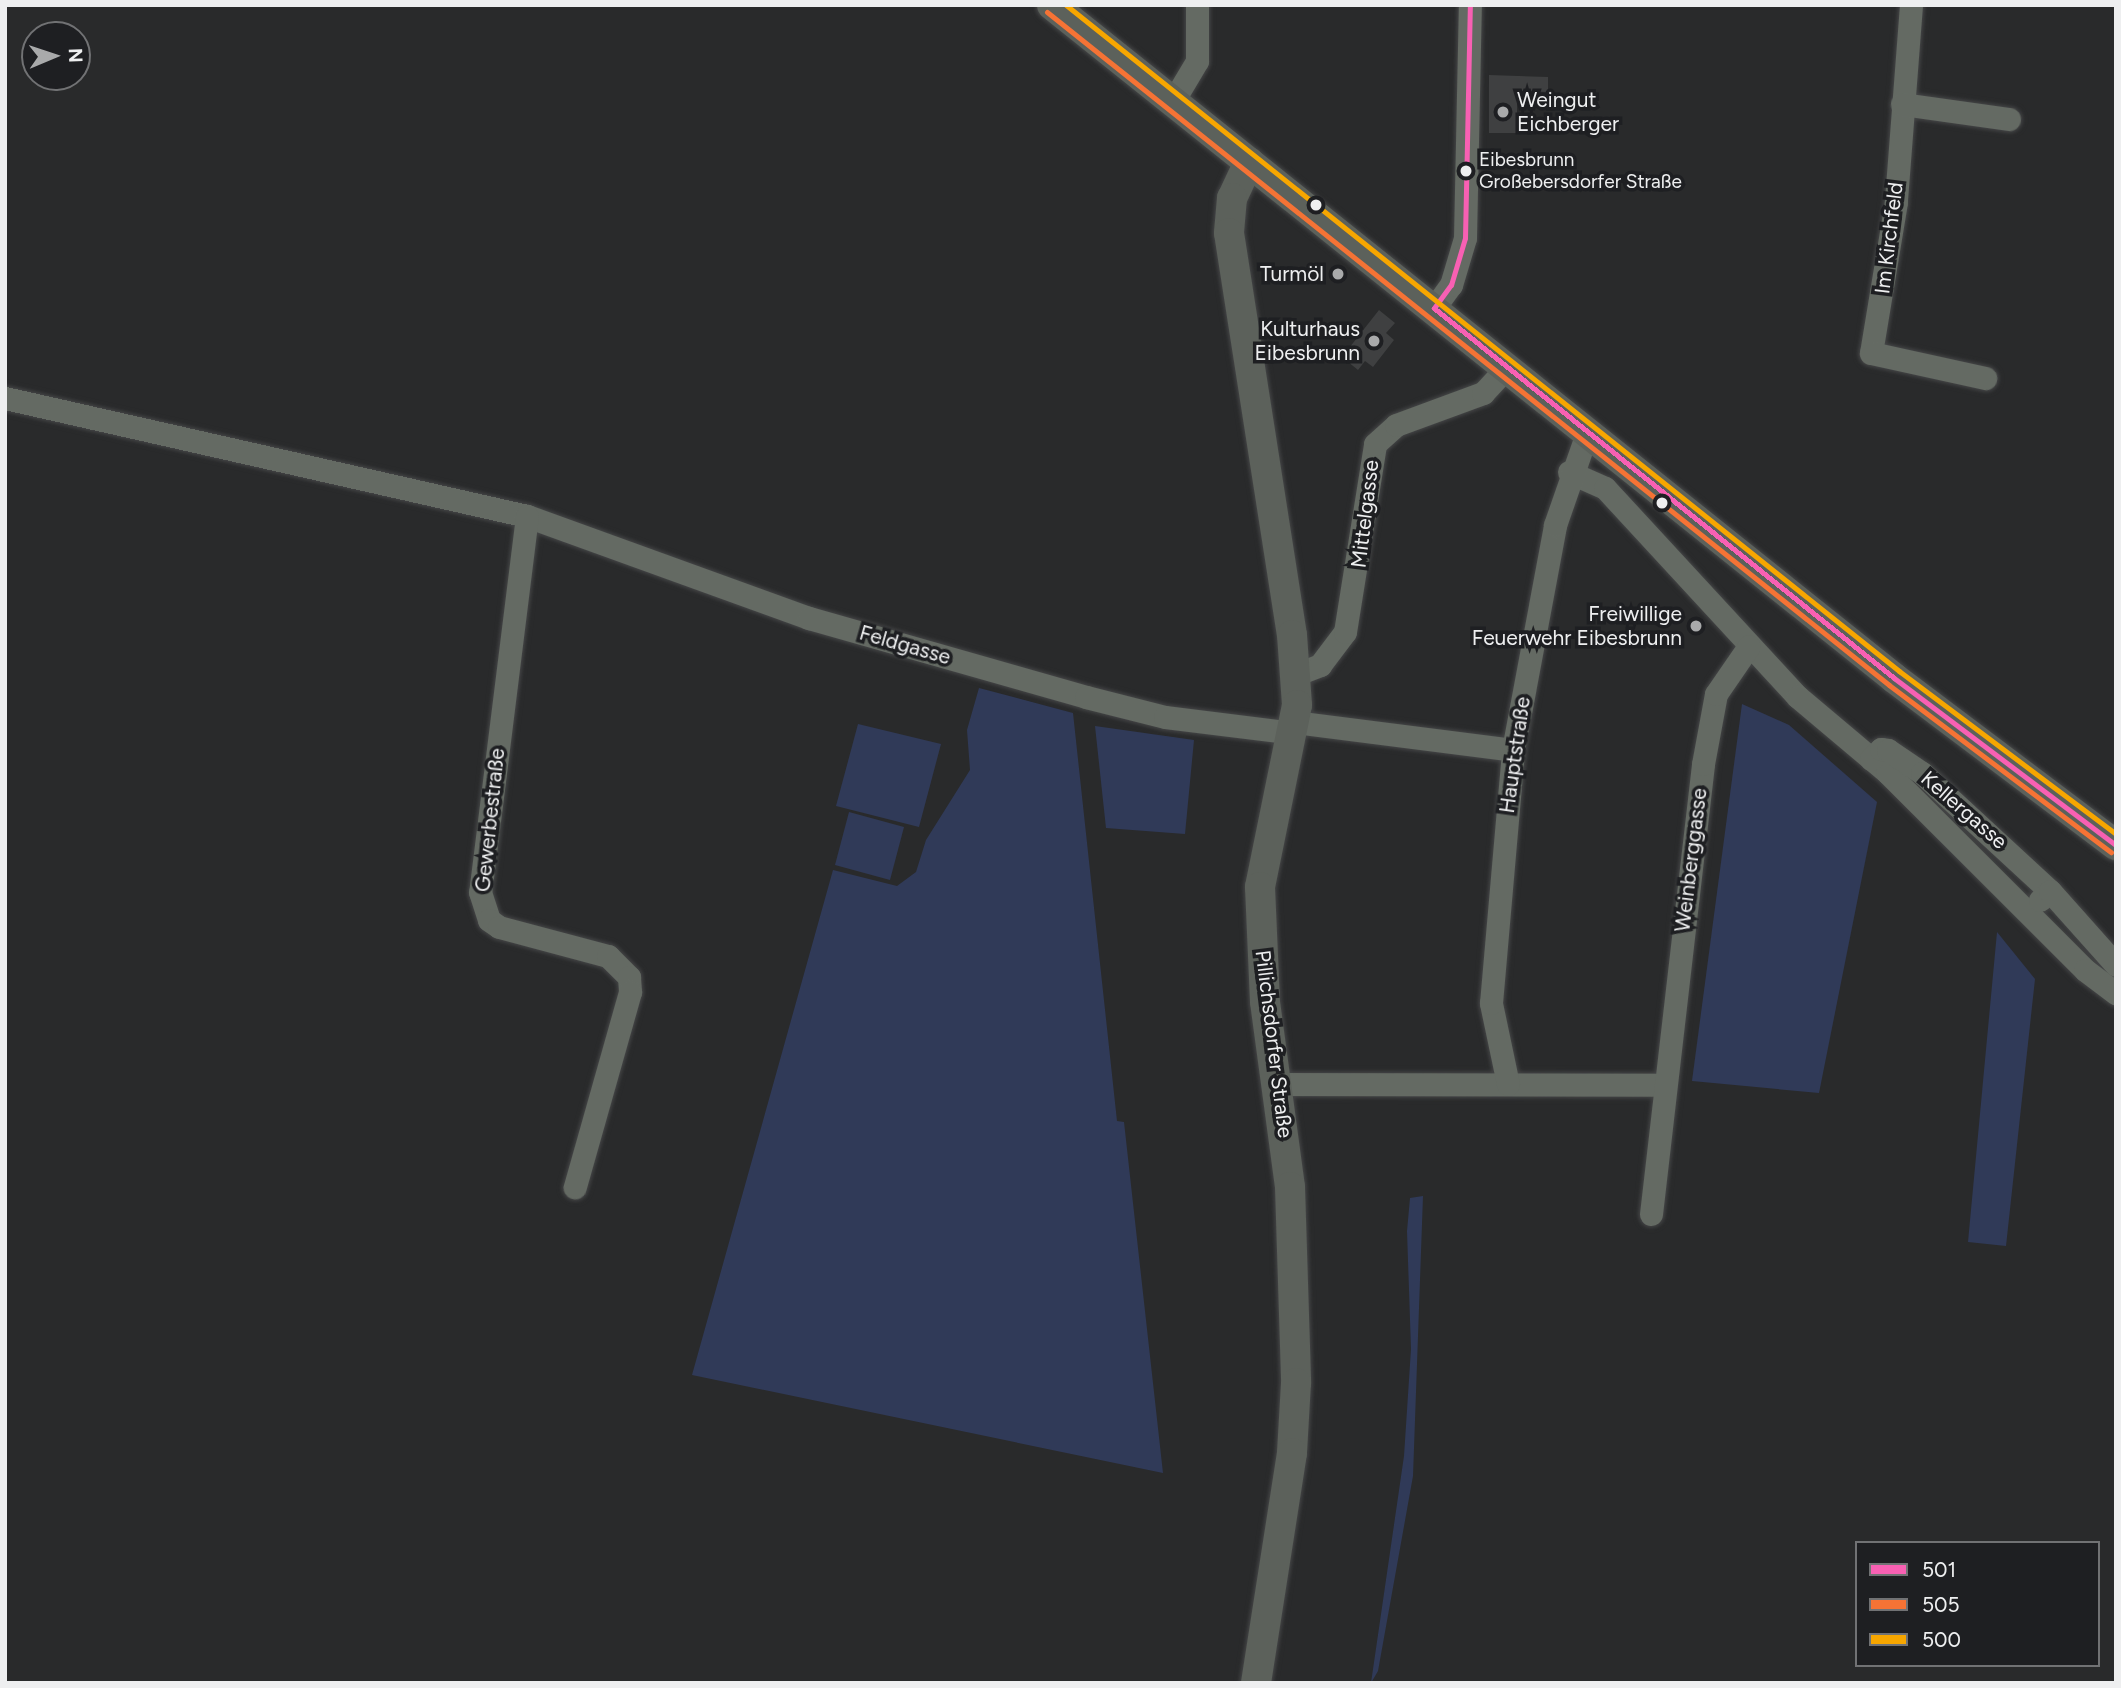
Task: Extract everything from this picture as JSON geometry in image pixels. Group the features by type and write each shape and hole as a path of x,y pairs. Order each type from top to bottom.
{"main road":[{"path":"1052,5 1894,678 2116,845"},
{"name":"Pillichsdorfer Straße","path":"1249,163 1232,198 1229,233 1297,674 1294,727 1267,832 1260,887 1262,978 1279,1084 1292,1218 1295,1423 1256,1683"}],"street":[{"path":"1172,103 1197,61 1197,5"},
{"path":"1434,308 1451,285 1465,238 1470,5"},
{"name":"Im Kirchfeld","path":"1911,5 1896,202 1871,353 1985,379"},
{"path":"1902,104 2009,119"},
{"name":"Mittelgasse","path":"1297,674 1320,665 1345,632 1375,444 1396,425 1476,397 1507,368"},
{"name":"Feldgasse","path":"5,398 527,516 809,618 1165,717 1294,727 1513,750"},
{"name":"Hauptstraße","path":"1508,1084 1491,1003 1513,750 1569,472 1587,433"},
{"name":"Kellergasse","path":"1569,472 1605,488 1632,513 1749,646 1871,759 2085,970 2116,993"},
{"name":"Gewerbestraße","path":"527,516 480,892 489,920 499,927 608,956 629,977 630,992 575,1187"},
{"name":"Weinberggasse","path":"1651,1214 1663,1085 1714,706 1721,683 1749,646"},
{"name":"Kellergasse","path":"1871,759 1881,749 1888,750 1922,773 2050,891 2108,957 2085,970"},
{"path":"2027,911 2050,891"},
{"path":"1279,1084 1663,1085"}],"shaded area":[{"path":"979,688 1073,713 1117,1121 1124,1122 1163,1473 692,1375 833,870 897,886 916,872 926,840 970,770 967,730"},
{"path":"1742,704 1789,725 1877,802 1819,1093 1692,1081"},
{"path":"858,724 941,744 919,827 836,806"},
{"path":"1095,726 1194,740 1185,834 1106,828"},
{"path":"849,812 904,827 890,880 835,865"},
{"path":"1997,932 2035,979 2006,1246 1968,1242"},
{"path":"1423,1196 1413,1476 1378,1671 1371,1683 1404,1456 1411,1349 1407,1231 1410,1198"}],"building":[{"name":"Weingut Eichberger","path":"1489,75 1548,77 1548,92 1517,91 1517,133 1489,133"},
{"name":"Kulturhaus Eibesbrunn","path":"1379,310 1395,323 1386,333 1394,340 1373,367 1365,361 1358,370 1342,357"}],"transit line":[{"name":"500","path":"1066,5 1899,671 2116,834"},
{"name":"501","path":"1434,308 1451,285 1465,238 1470,5"},
{"name":"505","path":"1047,12 1889,685 2111,852"},
{"name":"501","path":"1434,308 1894,678 2116,845"}],"place":[{"name":"Weingut Eichberger","path":"1503,112"},
{"name":"Eibesbrunn Großebersdorfer Straße","path":"1466,171"},
{"name":"Turmöl","path":"1338,274"},
{"name":"Kulturhaus Eibesbrunn","path":"1374,341"},
{"name":"Freiwillige Feuerwehr Eibesbrunn","path":"1696,626"}]}
